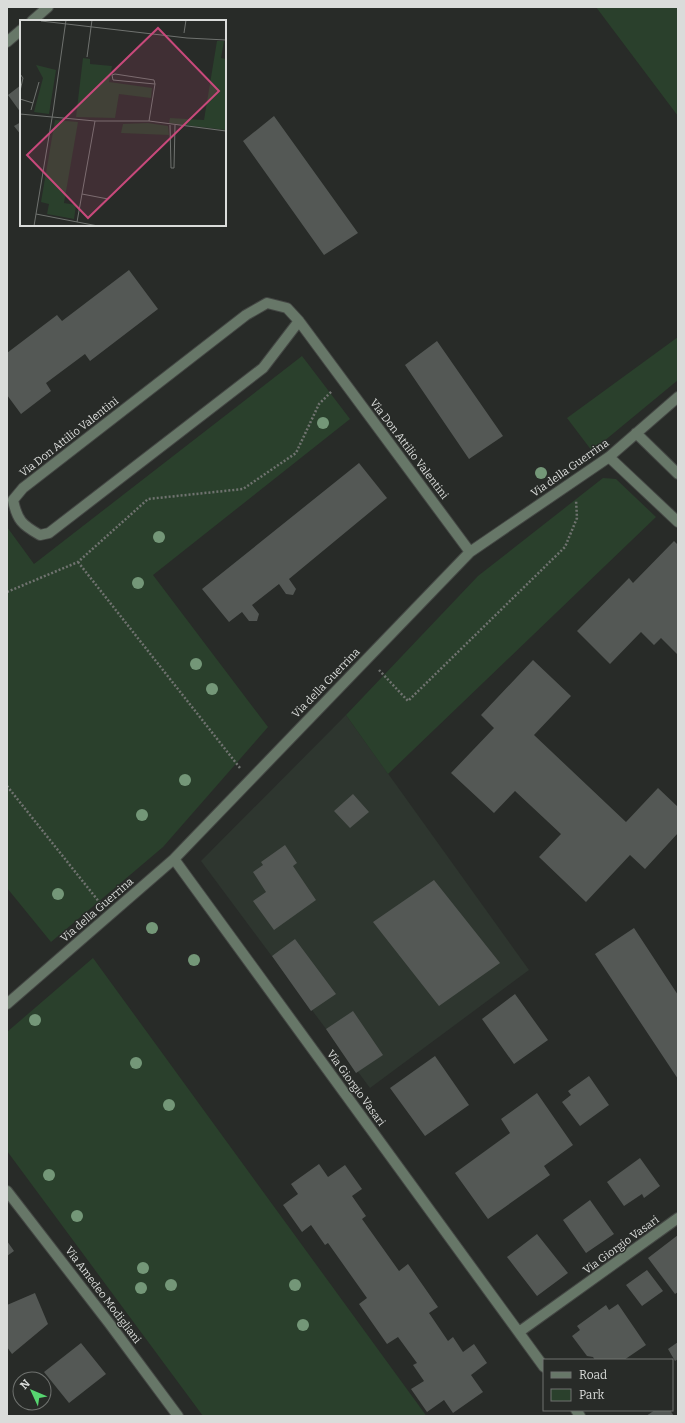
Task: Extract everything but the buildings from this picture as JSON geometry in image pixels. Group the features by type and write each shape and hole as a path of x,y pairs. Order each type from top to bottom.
{"street":[{"path":"33,20 48,7"},
{"path":"7,42 20,31"},
{"name":"Via Don Attilio Valentini","path":"299,321 263,368 49,533 40,536 25,526 16,515 13,500 23,488 246,315 267,303 287,308 299,321 470,552"},
{"name":"Via della Guerrina","path":"7,1004 174,859 470,552 609,457 678,397"},
{"path":"636,434 678,474"},
{"path":"609,457 678,522"},
{"name":"Via Giorgio Vasari","path":"174,859 543,1366"},
{"name":"Via Amedeo Modigliani","path":"7,1191 109,1323 178,1416"},
{"name":"Via Giorgio Vasari","path":"519,1332 678,1218"}],"path":[{"path":"7,592 78,562 148,498 243,489 296,453 319,404 332,391 345,382"},
{"path":"367,658 408,701 565,547 577,518 575,481"},
{"path":"78,562 249,780"},
{"path":"7,786 110,915"}],"shaded area":[{"path":"346,715 529,970 370,1088 201,861"}],"green space":[{"path":"596,7 678,7 678,116"},
{"path":"678,337 678,380 592,451 567,418"},
{"path":"302,356 350,419 153,575 268,727 163,847 51,942 7,888 7,527 34,564"},
{"path":"603,478 616,479 656,517 388,774 346,715 478,576"},
{"path":"93,958 426,1416 203,1416 7,1151 7,1032"}]}
